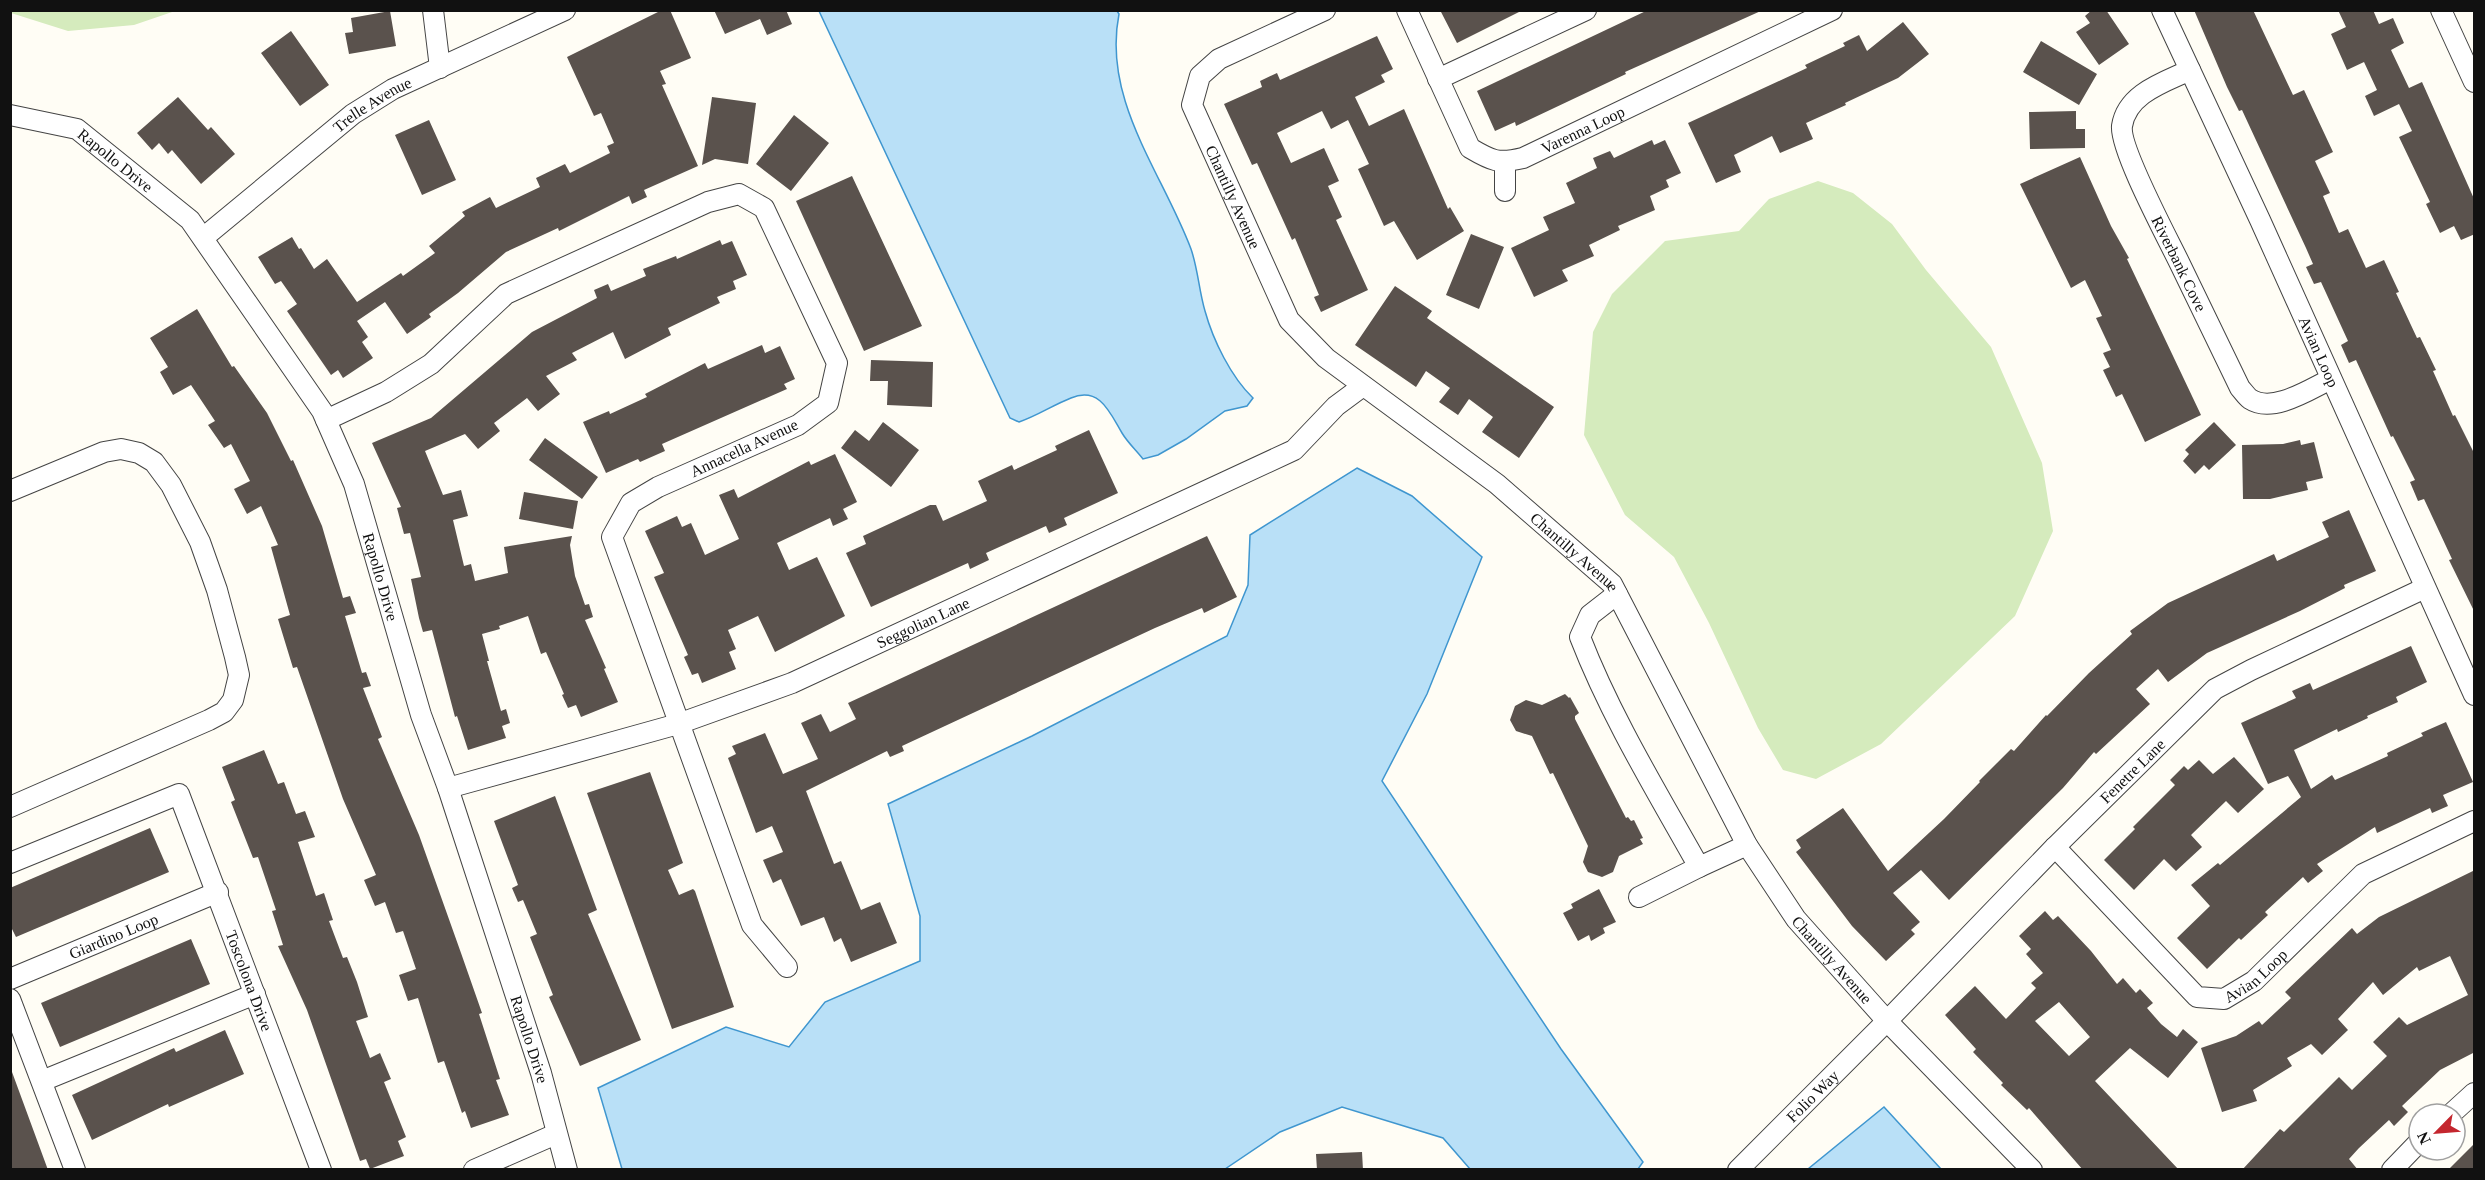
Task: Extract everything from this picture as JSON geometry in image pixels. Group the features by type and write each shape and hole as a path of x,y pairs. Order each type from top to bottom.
{"street":[{"path":"434,10 440,68"},
{"name":"Trelle Avenue","path":"203,238 353,114 393,89 440,68 539,16 565,10"},
{"name":"Chantilly Avenue","path":"1325,10 1219,59 1200,76 1192,105 1289,320 1326,358 1497,484 1612,584 1747,845 1796,919 1887,1021 2032,1170"},
{"path":"1407,10 1470,148 1491,161 1505,162 1505,191"},
{"path":"1438,79 1586,10"},
{"name":"Varenna Loop","path":"1505,162 1523,158 1832,10"},
{"name":"Avian Loop","path":"2162,10 2475,695"},
{"path":"2441,10 2475,82"},
{"name":"Riverbank Cove","path":"2190,70 2144,93 2132,103 2125,116 2122,126 2123,140 2144,191 2240,388 2250,399 2266,404 2288,399 2331,379"},
{"name":"Rapollo Drive","path":"10,114 77,129 190,220 322,411 354,484 421,715 448,788 541,1073 567,1170"},
{"name":"Annacella Avenue","path":"326,420 386,392 431,364 506,294 708,202 739,194 764,208 837,363 828,403 798,425 658,487 631,503 612,537 752,925 787,967"},
{"name":"Seggolian Lane","path":"448,788 678,724 792,683 1294,450 1336,406 1363,386"},
{"path":"10,491 104,452 121,449 139,453 154,462 171,485 200,542 217,590 238,675 232,700 224,712 10,807"},
{"name":"Fenetre Lane","path":"1887,1021 2055,847 2215,689 2425,588"},
{"path":"1617,594 1590,615 1580,637 1593,670 1617,718 1699,867"},
{"name":"Toscolona Drive","path":"10,863 179,794 218,892 321,1170"},
{"name":"Avian Loop","path":"2055,847 2197,997 2224,999 2254,981 2363,874 2475,821"},
{"path":"1639,897 1747,845"},
{"name":"Giardino Loop","path":"10,979 218,892"},
{"path":"42,1081 255,994"},
{"path":"10,999 75,1170"},
{"name":"Folio Way","path":"1738,1170 1887,1021"},
{"path":"474,1170 556,1134"},
{"path":"2392,1170 2407,1154"}],"green space":[{"path":"11,10 175,11 134,25 68,31 11,13"},
{"path":"1818,181 1853,193 1892,224 1926,270 1991,347 2042,463 2053,531 2015,616 1881,744 1816,779 1783,770 1758,728 1709,623 1674,557 1625,515 1584,435 1593,332 1612,294 1665,241 1739,231 1769,199"}],"water":[{"path":"819,11 1117,11 1119,14 1116,46 1119,76 1127,106 1138,135 1191,249 1205,311 1218,346 1237,380 1253,398 1247,406 1225,411 1186,439 1158,455 1143,459 1124,437 1103,404 1090,396 1081,395 1071,398 1019,422 1010,418"},
{"path":"1357,468 1412,496 1482,557 1427,694 1382,781 1561,1049 1643,1162 1638,1169 1470,1169 1443,1138 1342,1107 1280,1132 1225,1169 622,1169 598,1088 726,1027 789,1047 825,1002 920,961 920,916 888,804 1032,736 1227,636 1248,585 1250,535"},
{"path":"1884,1107 1941,1169 1808,1169"}],"building":[{"path":"662,10 670,10 691,58 660,71 666,84 662,85 698,166 644,190 647,197 632,204 629,196 559,231 558,228 506,252 458,293 429,314 431,317 407,334 385,302 357,321 368,337 362,342 373,358 343,378 338,370 331,375 287,311 297,304 281,281 275,284 258,257 292,237 314,269 327,259 357,302 401,273 403,276 435,253 429,246 465,216 462,212 490,197 496,208 540,187 536,178 565,164 570,173 610,153 607,146 614,143 601,113 594,116 567,57"},
{"path":"714,10 786,10 792,24 767,35 760,19 725,34"},
{"path":"1440,10 1523,10 1457,43"},
{"path":"1648,10 1763,10 1625,72 1626,74 1516,126 1515,122 1495,131 1477,91"},
{"path":"2092,10 2106,10 2129,44 2099,65 2076,32 2090,23 2085,16"},
{"path":"2194,10 2253,10 2293,95 2304,90 2333,152 2315,161 2330,193 2323,196 2339,233 2348,229 2366,268 2384,260 2399,292 2396,293 2417,338 2420,337 2436,370 2433,371 2453,416 2455,415 2475,455 2475,613 2449,560 2452,559 2424,499 2418,501 2410,482 2415,480 2393,436 2391,437 2356,360 2349,363 2341,345 2348,341 2321,282 2314,284 2306,267 2313,264 2242,110 2239,111 2227,87"},
{"path":"2338,10 2373,10 2379,24 2393,18 2404,43 2391,50 2409,88 2422,82 2475,201 2475,234 2461,240 2454,226 2440,233 2426,204 2430,202 2399,137 2412,131 2399,104 2374,116 2365,96 2377,90 2364,62 2347,70 2331,34 2346,27"},
{"path":"390,11 396,46 349,54 345,33 353,32 351,18"},
{"path":"1903,22 1929,54 1898,78 1806,123 1813,139 1780,153 1772,136 1734,155 1741,172 1716,183 1688,123 1807,68 1805,65 1845,46 1843,43 1859,35 1867,51"},
{"path":"291,31 329,85 300,106 261,53"},
{"path":"1377,36 1393,69 1381,75 1385,82 1355,97 1369,126 1404,109 1448,209 1450,207 1464,231 1417,260 1394,221 1384,226 1358,169 1369,164 1348,120 1331,129 1322,111 1277,133 1291,163 1324,148 1339,181 1328,186 1342,217 1336,220 1368,290 1321,312 1314,297 1319,295 1295,238 1292,240 1257,163 1252,165 1224,104 1262,87 1260,81 1277,73 1280,80"},
{"path":"2041,41 2097,74 2079,105 2023,72"},
{"path":"178,97 208,130 211,127 235,154 201,184 172,150 168,154 159,143 152,150 137,133"},
{"path":"712,97 756,103 748,164 715,159 702,165"},
{"path":"2076,111 2076,129 2085,129 2085,148 2030,149 2029,112"},
{"path":"794,115 829,143 791,191 756,164"},
{"path":"429,120 456,180 422,195 395,135"},
{"path":"1652,140 1654,145 1665,140 1681,173 1666,180 1669,187 1650,196 1655,210 1618,226 1620,230 1589,245 1594,256 1562,270 1568,281 1534,297 1511,248 1549,230 1543,217 1575,203 1566,183 1597,168 1593,158 1610,151 1614,158"},
{"path":"2080,157 2201,415 2145,442 2122,394 2116,397 2103,370 2110,367 2103,353 2111,350 2096,318 2102,316 2085,280 2071,288 2020,184"},
{"path":"852,176 922,326 864,351 796,201"},
{"path":"1471,234 1504,247 1479,309 1446,295"},
{"path":"720,240 722,245 732,241 747,275 733,281 736,289 717,297 720,303 668,328 671,335 625,359 613,332 572,353 577,360 546,376 560,394 538,411 527,398 494,423 500,431 478,449 465,434 425,451 443,495 461,490 468,516 453,520 464,566 471,564 475,581 508,573 504,547 572,536 570,545 575,576 585,605 589,604 593,617 585,620 618,702 581,717 576,705 568,708 546,652 541,654 528,616 499,626 500,629 482,634 501,711 506,709 510,723 502,726 506,738 468,750 457,716 455,717 432,630 423,632 419,618 411,579 421,577 410,533 404,534 397,508 401,507 372,443 431,418 532,332 597,298 594,290 608,284 611,291 646,276 643,269 676,256 677,259"},
{"path":"1395,286 1432,311 1427,318 1554,407 1519,458 1482,432 1493,417 1469,399 1458,415 1439,402 1450,388 1426,371 1416,387 1355,345"},
{"path":"197,309 232,367 234,366 267,413 291,461 293,460 322,526 343,598 350,596 356,613 345,616 362,673 366,672 371,686 363,688 382,737 378,739 419,835 482,1013 479,1014 500,1079 496,1080 509,1115 471,1128 465,1111 462,1113 444,1061 438,1063 418,998 408,1001 399,975 416,969 403,931 396,933 385,902 375,906 364,880 376,875 343,799 297,667 293,668 278,619 290,615 271,547 278,545 261,506 247,514 234,489 250,481 231,444 224,448 208,425 215,421 191,385 173,395 160,372 168,367 150,338"},
{"path":"762,345 765,353 780,346 795,379 784,384 787,389 662,444 665,451 640,462 638,459 606,473 583,422 609,411 610,414 647,397 645,394 705,363 708,369"},
{"path":"871,360 933,362 932,407 887,405 888,381 870,381"},
{"path":"883,422 919,450 891,487 841,448 855,430 869,441"},
{"path":"2214,422 2236,445 2209,470 2204,465 2195,474 2183,461 2189,454 2185,450"},
{"path":"1089,430 1118,493 1064,518 1067,525 1049,533 1046,526 986,553 989,560 970,569 968,563 871,607 846,553 866,544 863,536 930,505 936,505 943,521 987,501 978,481 1012,465 1014,470 1057,450 1055,446"},
{"path":"545,438 598,477 582,499 529,460"},
{"path":"2300,440 2301,445 2314,442 2323,478 2306,482 2308,490 2270,499 2243,499 2242,445 2283,444"},
{"path":"835,454 857,502 843,509 848,519 833,526 830,518 777,543 789,570 817,557 845,616 775,652 758,616 728,630 736,649 729,652 736,669 702,683 698,673 692,675 684,657 688,655 654,577 664,573 645,531 677,516 682,527 691,523 705,555 739,539 719,495 734,489 738,498 809,461 811,465"},
{"path":"524,492 578,501 573,529 519,519"},
{"path":"2349,510 2376,571 2344,585 2345,588 2300,611 2207,653 2168,682 2158,669 2136,689 2150,704 2096,754 2094,752 2063,788 1949,900 1921,870 1893,893 1920,922 1911,930 1915,934 1886,961 1852,926 1796,852 1801,848 1796,840 1843,808 1888,871 1944,819 2011,749 2014,751 2046,715 2089,673 2132,634 2130,631 2168,603 2274,554 2277,561 2329,537 2322,522"},
{"path":"1207,536 1237,597 1204,613 1202,608 1155,628 902,746 904,751 890,757 887,751 806,791 834,864 841,861 861,910 880,902 897,943 851,962 841,938 834,942 824,917 801,926 781,879 773,883 763,860 783,852 772,826 756,833 728,758 736,754 732,746 765,733 783,774 818,759 801,723 821,714 830,732 856,719 848,703"},
{"path":"2411,646 2427,682 2396,697 2398,702 2367,716 2368,718 2338,732 2337,729 2294,750 2311,789 2332,775 2335,780 2388,756 2387,753 2423,736 2421,733 2446,722 2473,782 2443,795 2448,806 2432,813 2430,808 2377,833 2375,827 2317,864 2323,871 2308,883 2303,877 2265,912 2268,915 2241,940 2239,938 2207,969 2177,938 2210,906 2191,885 2218,863 2220,865 2301,797 2288,776 2268,784 2241,723 2296,698 2292,691 2310,683 2313,690"},
{"path":"1565,694 1570,697 1579,713 1575,719 1626,818 1634,820 1643,838 1640,839 1643,844 1619,856 1613,872 1602,877 1588,872 1583,862 1588,846 1553,773 1550,774 1532,736 1516,731 1510,720 1515,706 1526,700 1542,705"},
{"path":"264,750 278,784 284,782 296,814 305,811 315,837 298,842 316,896 324,893 333,920 329,921 343,958 347,957 357,982 368,1017 356,1021 370,1058 380,1053 391,1079 384,1082 406,1137 398,1141 404,1156 370,1169 366,1159 360,1161 307,1010 278,946 283,945 272,911 276,910 258,857 253,858 231,802 235,800 222,767"},
{"path":"2234,757 2264,789 2238,813 2226,801 2191,835 2202,847 2176,871 2164,859 2134,890 2104,860 2175,785 2170,780 2184,766 2188,770 2199,760 2213,774"},
{"path":"650,772 683,863 668,870 679,895 693,889 695,891 734,1007 672,1029 587,793"},
{"path":"555,796 597,910 588,914 641,1040 580,1066 549,997 553,995 530,937 537,934 523,900 518,902 512,888 518,885 494,821"},
{"path":"150,828 169,872 16,937 10,925 10,888"},
{"path":"2475,870 2475,1052 2440,1070 2402,1106 2407,1113 2394,1126 2389,1120 2359,1148 2349,1159 2358,1170 2242,1170 2280,1129 2284,1132 2339,1077 2352,1090 2387,1056 2373,1042 2399,1017 2407,1025 2468,995 2450,956 2419,971 2417,967 2383,995 2373,982 2338,1019 2348,1030 2322,1055 2311,1044 2287,1058 2292,1066 2253,1090 2257,1101 2222,1112 2201,1048 2236,1036 2259,1021 2262,1025 2291,998 2285,992 2352,928 2357,934 2379,917"},
{"path":"1599,889 1616,922 1603,928 1605,933 1591,941 1589,935 1578,941 1563,913 1573,908 1571,904"},
{"path":"2045,911 2053,920 2058,916 2091,951 2117,984 2123,978 2136,993 2140,989 2153,1003 2147,1008 2161,1024 2177,1037 2183,1029 2198,1042 2168,1078 2130,1048 2095,1081 2179,1170 2083,1170 2029,1108 2027,1110 2001,1085 2003,1083 1973,1052 1976,1049 1945,1015 1975,986 2006,1019 2036,988 2031,983 2043,973 2026,954 2031,949 2019,936","holes":["2059,1002 2090,1037 2069,1056 2035,1021"]},
{"path":"191,939 210,984 60,1047 41,1003"},
{"path":"225,1030 244,1074 169,1107 168,1104 92,1140 72,1095 174,1048 176,1052"},
{"path":"10,1072 12,1072 48,1170 10,1170"},
{"path":"2475,1143 2475,1170 2448,1170 2456,1162 2467,1162 2467,1151"},
{"path":"1362,1152 1363,1170 1317,1170 1316,1154"}]}
